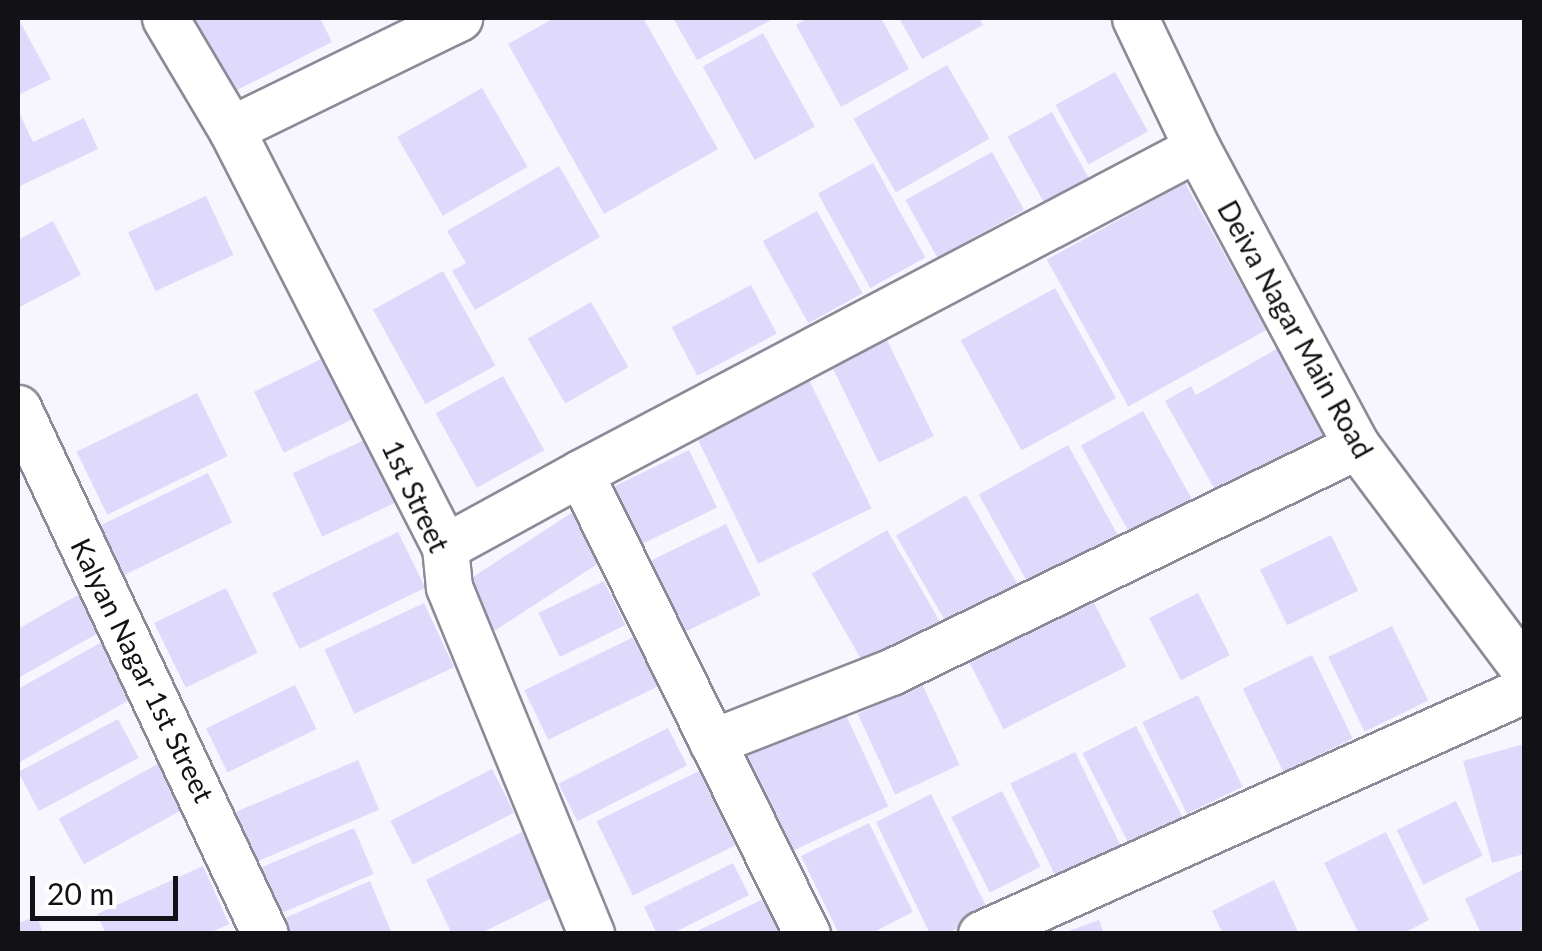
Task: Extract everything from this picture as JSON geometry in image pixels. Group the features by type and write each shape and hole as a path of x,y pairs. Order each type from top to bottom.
{"street":[{"name":"1st Street","path":"166,18 231,129 445,547 449,587 591,934"},
{"path":"231,129 459,18"},
{"name":"Deiva Nagar Main Road","path":"1135,18 1196,148 1357,446 1524,670"},
{"path":"445,547 1196,148"},
{"name":"Kalyan Nagar 1st Street","path":"18,408 265,934"},
{"path":"712,742 891,672 1357,446"},
{"path":"580,473 807,934"},
{"path":"981,934 1524,690"}],"building":[{"path":"18,18 51,79 18,95"},
{"path":"190,18 320,18 332,42 229,94"},
{"path":"554,18 643,18 718,149 604,214 508,44"},
{"path":"673,18 775,18 697,60"},
{"path":"808,18 881,18 909,69 841,107 796,25"},
{"path":"899,18 979,18 983,25 922,59"},
{"path":"763,33 815,127 755,160 703,66"},
{"path":"947,65 990,139 896,193 853,119"},
{"path":"1115,72 1148,131 1088,164 1056,105"},
{"path":"482,88 528,167 443,216 397,137"},
{"path":"18,110 33,142 84,118 98,149 18,187"},
{"path":"1052,112 1088,178 1044,202 1007,137"},
{"path":"992,152 1024,210 937,258 905,200"},
{"path":"873,163 925,257 870,288 818,194"},
{"path":"559,166 600,237 475,310 452,271 466,263 447,231"},
{"path":"1185,183 1266,330 1128,407 1047,260"},
{"path":"206,196 233,255 156,291 128,232"},
{"path":"817,211 863,293 808,323 763,241"},
{"path":"53,221 81,275 18,308 18,240"},
{"path":"443,271 495,365 425,404 373,310"},
{"path":"751,285 777,334 697,376 672,327"},
{"path":"1055,288 1116,398 1022,451 961,340"},
{"path":"591,302 628,367 565,403 528,338"},
{"path":"882,330 934,436 879,463 827,357"},
{"path":"1278,348 1328,435 1219,497 1165,401 1191,386 1196,395"},
{"path":"325,357 355,418 284,453 254,392"},
{"path":"503,376 544,450 477,488 436,413"},
{"path":"808,378 872,508 758,564 695,433"},
{"path":"197,393 228,456 107,515 77,452"},
{"path":"1143,411 1196,507 1134,542 1081,445"},
{"path":"377,434 407,497 322,537 293,473"},
{"path":"1068,445 1118,536 1029,585 979,494"},
{"path":"689,450 717,508 641,545 613,487"},
{"path":"208,473 232,522 113,580 89,531"},
{"path":"966,495 1018,584 947,625 896,536"},
{"path":"576,510 607,558 495,631 464,583"},
{"path":"726,524 761,595 670,639 635,568"},
{"path":"887,530 944,628 868,671 812,574"},
{"path":"398,532 425,588 299,649 272,593"},
{"path":"1331,535 1358,591 1287,625 1260,570"},
{"path":"604,581 625,625 560,657 538,613"},
{"path":"90,588 111,626 18,678 18,629"},
{"path":"226,588 258,653 186,688 154,623"},
{"path":"1087,589 1126,667 1004,729 964,652"},
{"path":"1198,593 1230,655 1181,680 1149,618"},
{"path":"424,603 454,667 354,714 324,649"},
{"path":"1392,626 1428,701 1365,732 1328,657"},
{"path":"650,629 674,678 548,740 524,690"},
{"path":"107,639 138,695 18,763 18,689"},
{"path":"1312,655 1353,739 1284,772 1243,689"},
{"path":"922,684 960,765 895,795 858,714"},
{"path":"295,685 316,729 227,772 206,728"},
{"path":"1198,695 1243,787 1187,814 1142,722"},
{"path":"844,711 888,806 781,856 736,761"},
{"path":"118,719 139,758 39,811 18,772"},
{"path":"1136,726 1184,820 1130,847 1083,753"},
{"path":"668,728 687,765 577,821 558,784"},
{"path":"1524,744 1524,854 1492,863 1463,761"},
{"path":"1075,752 1121,847 1057,879 1010,784"},
{"path":"358,760 379,810 257,862 236,812"},
{"path":"161,762 186,807 84,864 59,819"},
{"path":"492,769 514,813 413,864 390,821"},
{"path":"699,771 735,846 633,896 597,821"},
{"path":"1002,791 1041,867 990,893 951,817"},
{"path":"931,794 989,912 946,934 930,934 876,822"},
{"path":"1456,801 1483,856 1423,885 1397,830"},
{"path":"869,823 913,912 870,934 839,934 801,856"},
{"path":"354,828 374,874 279,914 259,868"},
{"path":"530,828 562,893 479,934 452,934 426,880"},
{"path":"1386,832 1429,920 1402,934 1359,934 1324,863"},
{"path":"733,863 749,895 671,934 657,934 644,907"},
{"path":"203,866 229,924 207,934 106,934 97,914"},
{"path":"1524,869 1524,934 1481,934 1465,899"},
{"path":"1274,880 1299,934 1223,934 1212,911"},
{"path":"370,881 392,934 284,934 278,921"},
{"path":"767,897 784,934 691,934"},
{"path":"37,916 43,934 18,934 18,923"},
{"path":"1099,920 1104,934 1063,934 1063,933"}]}
